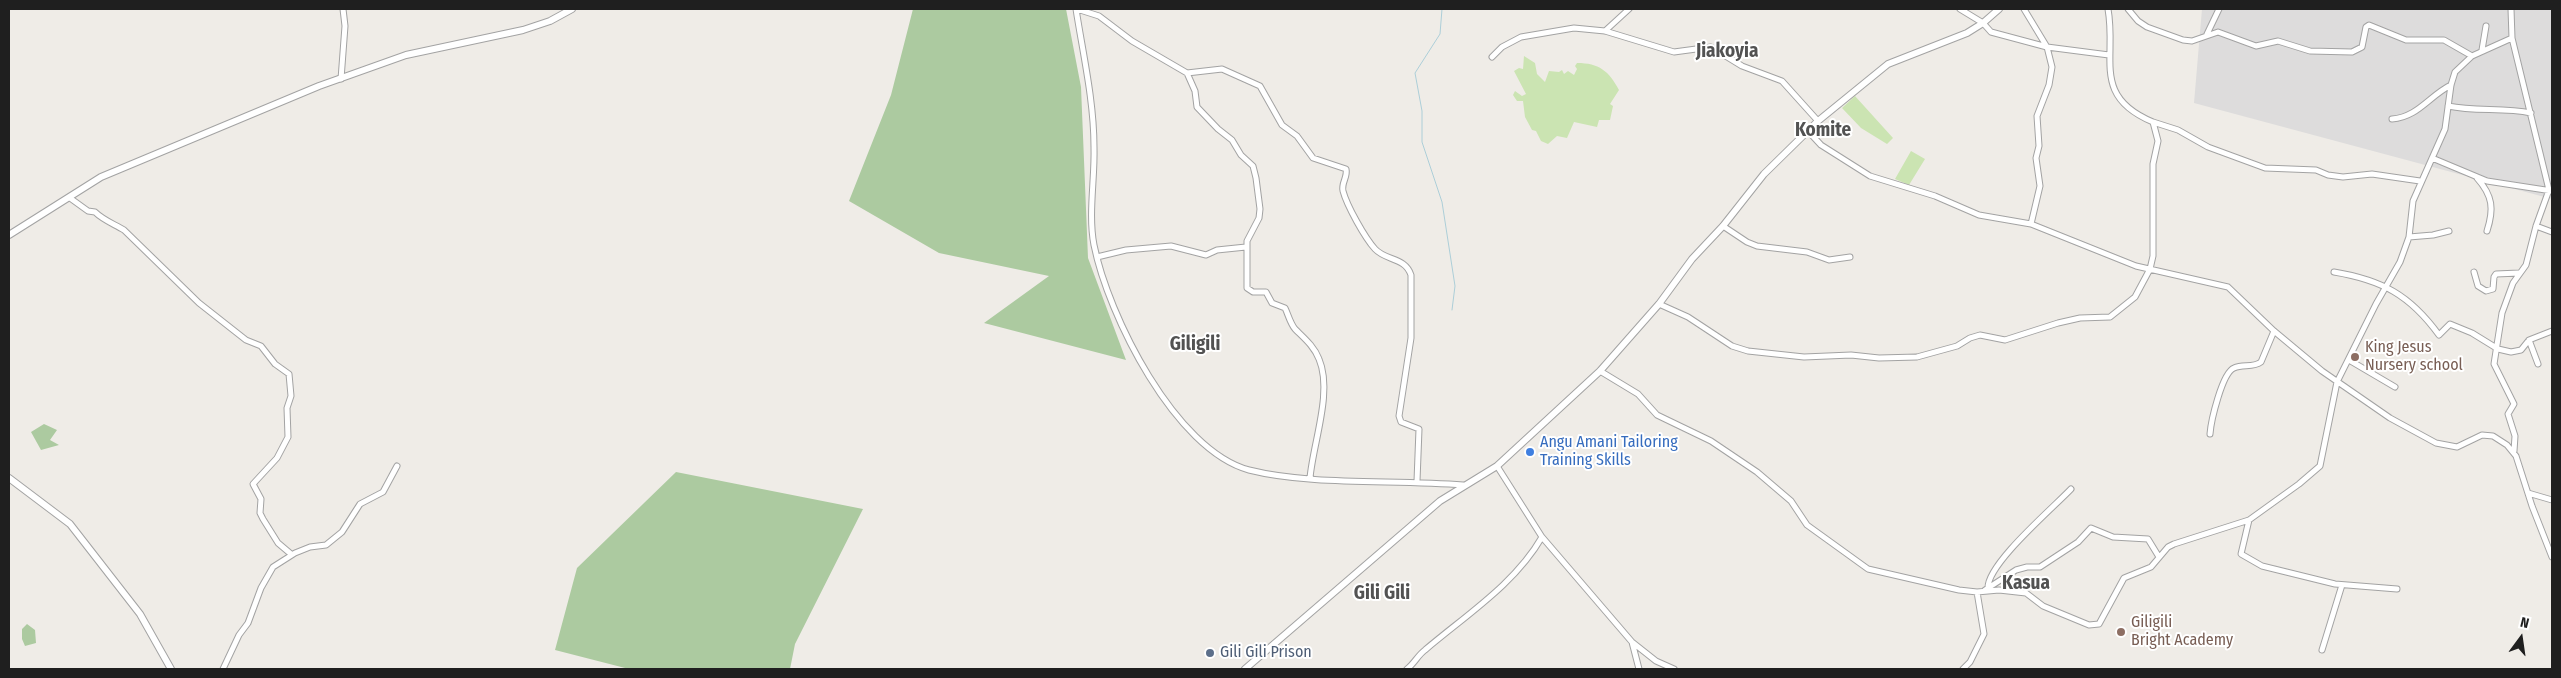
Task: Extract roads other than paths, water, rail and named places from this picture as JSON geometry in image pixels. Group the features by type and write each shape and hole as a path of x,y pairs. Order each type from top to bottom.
{"street":[{"path":"341,79 345,26 343,9"},
{"path":"9,235 101,177 341,79 406,55 523,30 550,21 572,9"},
{"path":"1310,478 1322,394 1323,377 1321,364 1314,349 1292,325 1285,308 1272,303 1266,292 1252,292 1247,288 1246,241 1259,218 1260,209 1253,166 1242,155 1229,136 1218,129 1197,107 1193,85 1188,73 1132,40 1098,16 1076,9 1093,119 1094,233 1097,257 1102,275 1121,321 1150,378 1177,416 1210,450 1232,464 1249,470 1310,478 1417,481 1463,485"},
{"path":"1605,31 1629,9"},
{"path":"1960,9 1984,24 1991,32 2047,47 2109,55"},
{"path":"1245,669 1440,501 1463,485 1485,475 1497,466 1600,371 1659,304 1692,259 1723,226 1764,174 1818,121 1888,64 1940,45 1984,24 1999,9"},
{"path":"2024,9 2047,47 2052,72 2046,97 2037,116 2039,146 2036,158 2040,186 2032,224"},
{"path":"2108,9 2109,74 2112,85 2134,114 2178,130 2226,155 2265,168 2316,170 2328,175 2344,177 2372,174 2420,181"},
{"path":"2128,9 2138,21 2170,37 2192,40 2206,34 2226,34 2256,46 2278,41 2303,51 2352,52 2362,47 2366,27 2369,25 2406,40 2444,40 2472,56"},
{"path":"2206,34 2219,9"},
{"path":"2511,9 2512,38 2551,190 2536,226 2526,265 2519,274 2502,313 2498,349 2494,364 2514,404 2508,414 2515,436 2514,452 2552,557"},
{"path":"2482,50 2486,26"},
{"path":"1492,57 1507,44 1535,34 1574,28 1605,31 1674,52 1710,48 1718,50 1735,62 1782,82 1818,121"},
{"path":"1986,589 2026,593 2043,606 2089,625 2096,624 2103,618 2124,578 2151,567 2158,557 2174,544 2248,520 2299,484 2320,466 2337,382 2376,304 2400,262 2409,237 2412,207 2420,181 2445,129 2451,85 2458,66 2482,50 2512,38"},
{"path":"1188,73 1222,69 1260,86 1282,125 1297,136 1313,158 1346,169 1343,191 1375,249 1408,268 1412,282 1411,338 1399,416 1401,422 1419,429 1417,481"},
{"path":"2392,119 2410,116 2434,95 2451,85"},
{"path":"2448,106 2474,111 2508,109 2531,113"},
{"path":"1659,304 1688,317 1732,346 1748,351 1804,357 1851,355 1917,357 1957,346 1970,338 1980,335 2005,340 2080,318 2110,317 2135,298 2150,269 2154,249 2153,164 2158,141 2152,122"},
{"path":"1808,131 1821,145 1870,176 1935,196 1979,215 2032,224 2119,261 2228,287 2274,331 2337,382 2390,418 2444,446 2457,448 2488,434 2498,439 2514,452"},
{"path":"2432,158 2477,178 2510,186 2551,190"},
{"path":"2477,178 2487,189 2493,210 2487,231"},
{"path":"70,198 88,211 95,212 101,218 110,221 124,230 199,303 246,340 261,346 274,364 289,374 291,396 287,408 288,437 277,458 253,484 261,499 260,513 263,519 278,543 291,554"},
{"path":"1723,226 1747,242 1758,246 1807,252 1829,260 1850,257"},
{"path":"2536,226 2552,232"},
{"path":"2409,237 2449,231"},
{"path":"1097,257 1126,250 1172,246 1206,255 1217,250 1246,247"},
{"path":"2334,272 2371,280 2387,287 2412,305 2439,335 2450,324 2472,332 2498,349 2511,352 2521,350 2529,340 2552,330"},
{"path":"2474,272 2478,286 2486,291 2493,289 2496,274 2519,274"},
{"path":"2210,434 2213,410 2229,372 2240,366 2258,365 2274,331"},
{"path":"2529,340 2538,364"},
{"path":"2348,360 2395,387"},
{"path":"1600,371 1638,394 1657,415 1711,441 1757,472 1791,501 1807,525 1843,550 1857,564 1868,569 1918,582 1977,592 1986,589 2016,570 2027,567 2040,567 2078,542 2091,528 2113,537 2148,539 2158,557"},
{"path":"223,669 239,635 248,623 261,588 273,567 291,554 310,547 326,545 342,532 360,504 383,492 396,466"},
{"path":"1497,466 1542,537 1632,642 1656,661 1674,669"},
{"path":"9,478 70,524 140,614 171,669"},
{"path":"1986,589 1989,577 2006,555 2072,489"},
{"path":"2528,493 2552,500"},
{"path":"2248,520 2241,552 2243,557 2274,570 2342,585 2397,589"},
{"path":"1406,669 1424,650 1473,612 1500,586 1533,553 1542,537"},
{"path":"2322,650 2342,585"},
{"path":"1963,669 1970,662 1984,634 1977,592"},
{"path":"1632,642 1639,669"}],"waterway":[{"path":"1442,9 1440,34 1415,73 1422,111 1422,142 1442,202 1455,286 1452,310"}],"place":[{"name":"King Jesus Nursery school","path":"2355,357"},
{"name":"Angu Amani Tailoring Training Skills","path":"1530,452"},
{"name":"Giligili Bright Academy","path":"2121,632"},
{"name":"Gili Gili Prison","path":"1210,653"}],"district":[{"name":"Jiakoyia","path":"1727,52"},
{"name":"Komite","path":"1823,131"},
{"name":"Giligili","path":"1195,345"},
{"name":"Kasua","path":"2026,584"},
{"name":"Gili Gili","path":"1382,594"}]}
